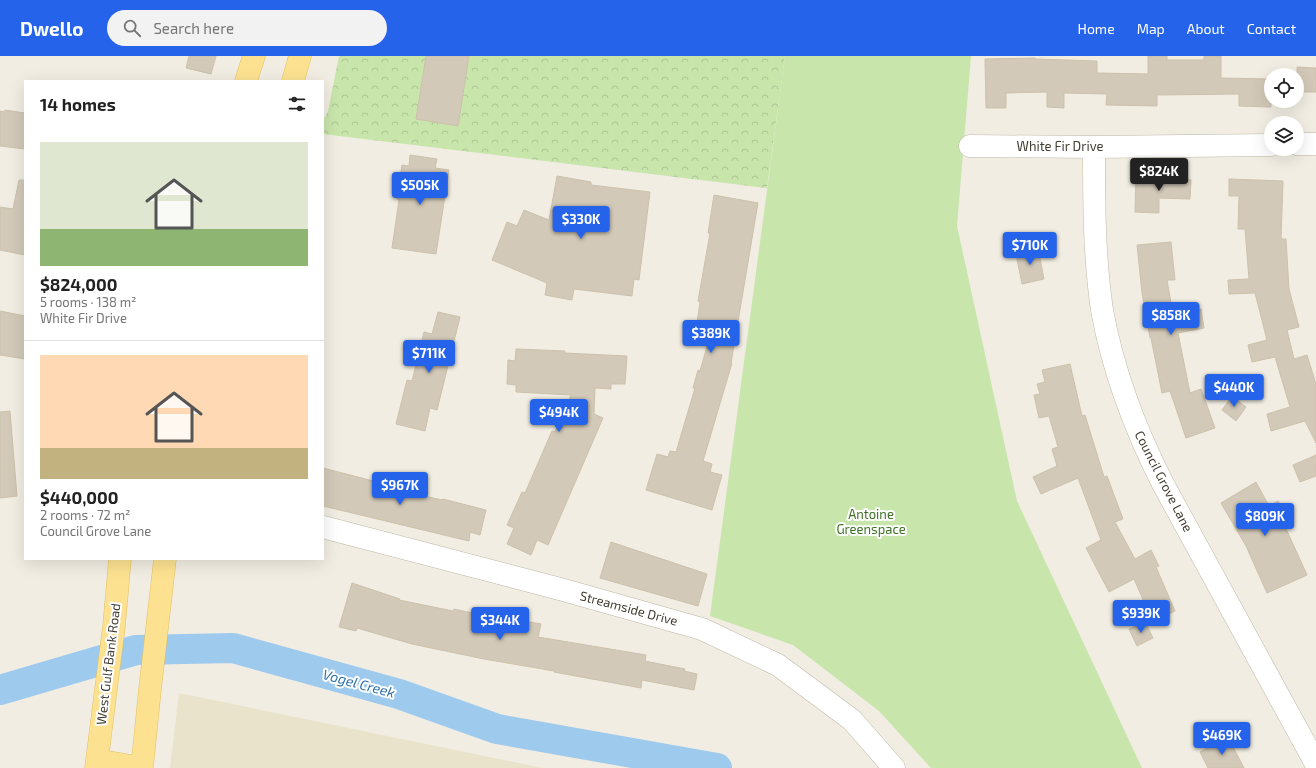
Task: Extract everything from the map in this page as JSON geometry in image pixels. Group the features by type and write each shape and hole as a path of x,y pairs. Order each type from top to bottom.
{"main road":[{"path":"246,80 254,56"},
{"path":"292,80 300,56"},
{"name":"West Gulf Bank Road","path":"96,764 114,626 120,560"},
{"path":"96,764 142,768 165,560"}],"street":[{"name":"White Fir Drive","path":"970,146 1094,147 1264,144"},
{"path":"1304,144 1316,144"},
{"name":"Council Grove Lane","path":"1094,147 1094,211 1102,310 1111,350 1129,407 1147,452 1163,484 1316,764"},
{"name":"Streamside Drive","path":"324,526 702,629 778,665 852,720 894,768"}],"shaded area":[{"path":"179,693 543,768 170,768"}],"green space":[{"path":"339,56 785,56 767,188 324,134 324,119 328,111"},
{"name":"Antoine Greenspace","path":"785,56 971,56 957,226 1017,501 1142,768 931,768 879,711 793,645 710,616"}],"building":[{"path":"189,56 216,56 211,74 186,68"},
{"path":"426,56 469,56 458,126 416,119"},
{"path":"1148,56 1167,56 1167,60 1204,60 1204,56 1221,56 1221,78 1264,79 1264,107 1239,106 1239,94 1157,95 1157,106 1106,105 1107,94 1064,93 1064,108 1047,107 1047,92 1006,93 1006,108 986,108 985,59 1035,58 1097,61 1097,73 1148,74"},
{"path":"1297,67 1316,68 1316,92 1304,92 1304,68"},
{"path":"5,110 24,113 24,149 0,146 0,111 4,112"},
{"path":"410,155 437,159 435,168 449,170 436,254 392,248 399,200 397,199 402,165 409,166"},
{"path":"557,176 591,182 591,185 650,192 639,280 634,279 632,296 574,289 572,300 545,295 547,283 492,260 507,222 517,226 524,210 549,220"},
{"path":"1136,177 1191,180 1190,199 1159,198 1159,213 1135,212"},
{"path":"1229,179 1283,181 1281,239 1286,239 1289,289 1299,327 1287,330 1294,359 1307,355 1316,384 1316,443 1305,421 1271,431 1267,414 1290,407 1275,357 1252,362 1248,345 1267,340 1255,293 1229,294 1228,280 1249,279 1245,229 1238,229 1239,196 1229,196"},
{"path":"19,180 24,180 24,255 0,250 0,207 13,209"},
{"path":"714,195 758,203 732,363 703,461 712,464 710,472 722,475 712,510 646,490 657,454 668,457 670,451 676,452 695,388 693,388 698,370 700,371 709,339 695,337 700,302 698,301 710,233 708,233"},
{"path":"1171,242 1175,280 1167,280 1173,314 1201,309 1204,328 1178,333 1190,393 1201,389 1215,428 1186,438 1170,391 1162,393 1142,293 1137,245"},
{"path":"1038,249 1044,279 1022,284 1016,254"},
{"path":"0,311 24,316 24,359 0,355"},
{"path":"438,312 460,317 437,410 430,408 425,431 396,424 407,380 412,381 424,332 432,334"},
{"path":"516,349 627,356 625,384 611,384 611,389 595,388 594,414 603,418 548,545 537,540 531,555 507,544 514,528 507,525 522,492 525,493 552,431 555,432 571,395 516,392 516,385 507,384 508,360 515,361"},
{"path":"1070,364 1082,416 1085,415 1104,477 1107,476 1123,519 1115,522 1135,559 1151,550 1159,566 1156,567 1175,611 1153,622 1134,579 1109,592 1086,548 1101,540 1078,478 1041,494 1033,477 1057,466 1052,449 1058,447 1049,416 1039,418 1034,395 1040,394 1037,384 1045,382 1042,370"},
{"path":"1232,396 1246,407 1236,421 1222,410"},
{"path":"10,411 17,496 0,498 0,412"},
{"path":"1316,455 1316,476 1300,482 1293,465"},
{"path":"324,468 412,491 411,493 443,499 486,510 480,535 470,532 469,541 324,506"},
{"path":"1256,482 1269,506 1278,501 1289,519 1283,522 1307,575 1267,593 1246,546 1221,503"},
{"path":"611,542 707,574 698,606 600,578"},
{"path":"352,583 400,599 399,600 453,611 454,609 491,617 491,615 541,624 538,637 646,655 645,661 685,669 684,671 697,674 694,690 642,680 641,688 484,659 412,644 357,628 356,631 339,627"},
{"path":"1145,622 1153,638 1137,646 1129,629"},
{"path":"1228,737 1244,768 1208,768 1200,752"}],"waterway":[{"name":"Vogel Creek","path":"0,690 136,650 233,648 399,694 497,729 717,768"}]}
